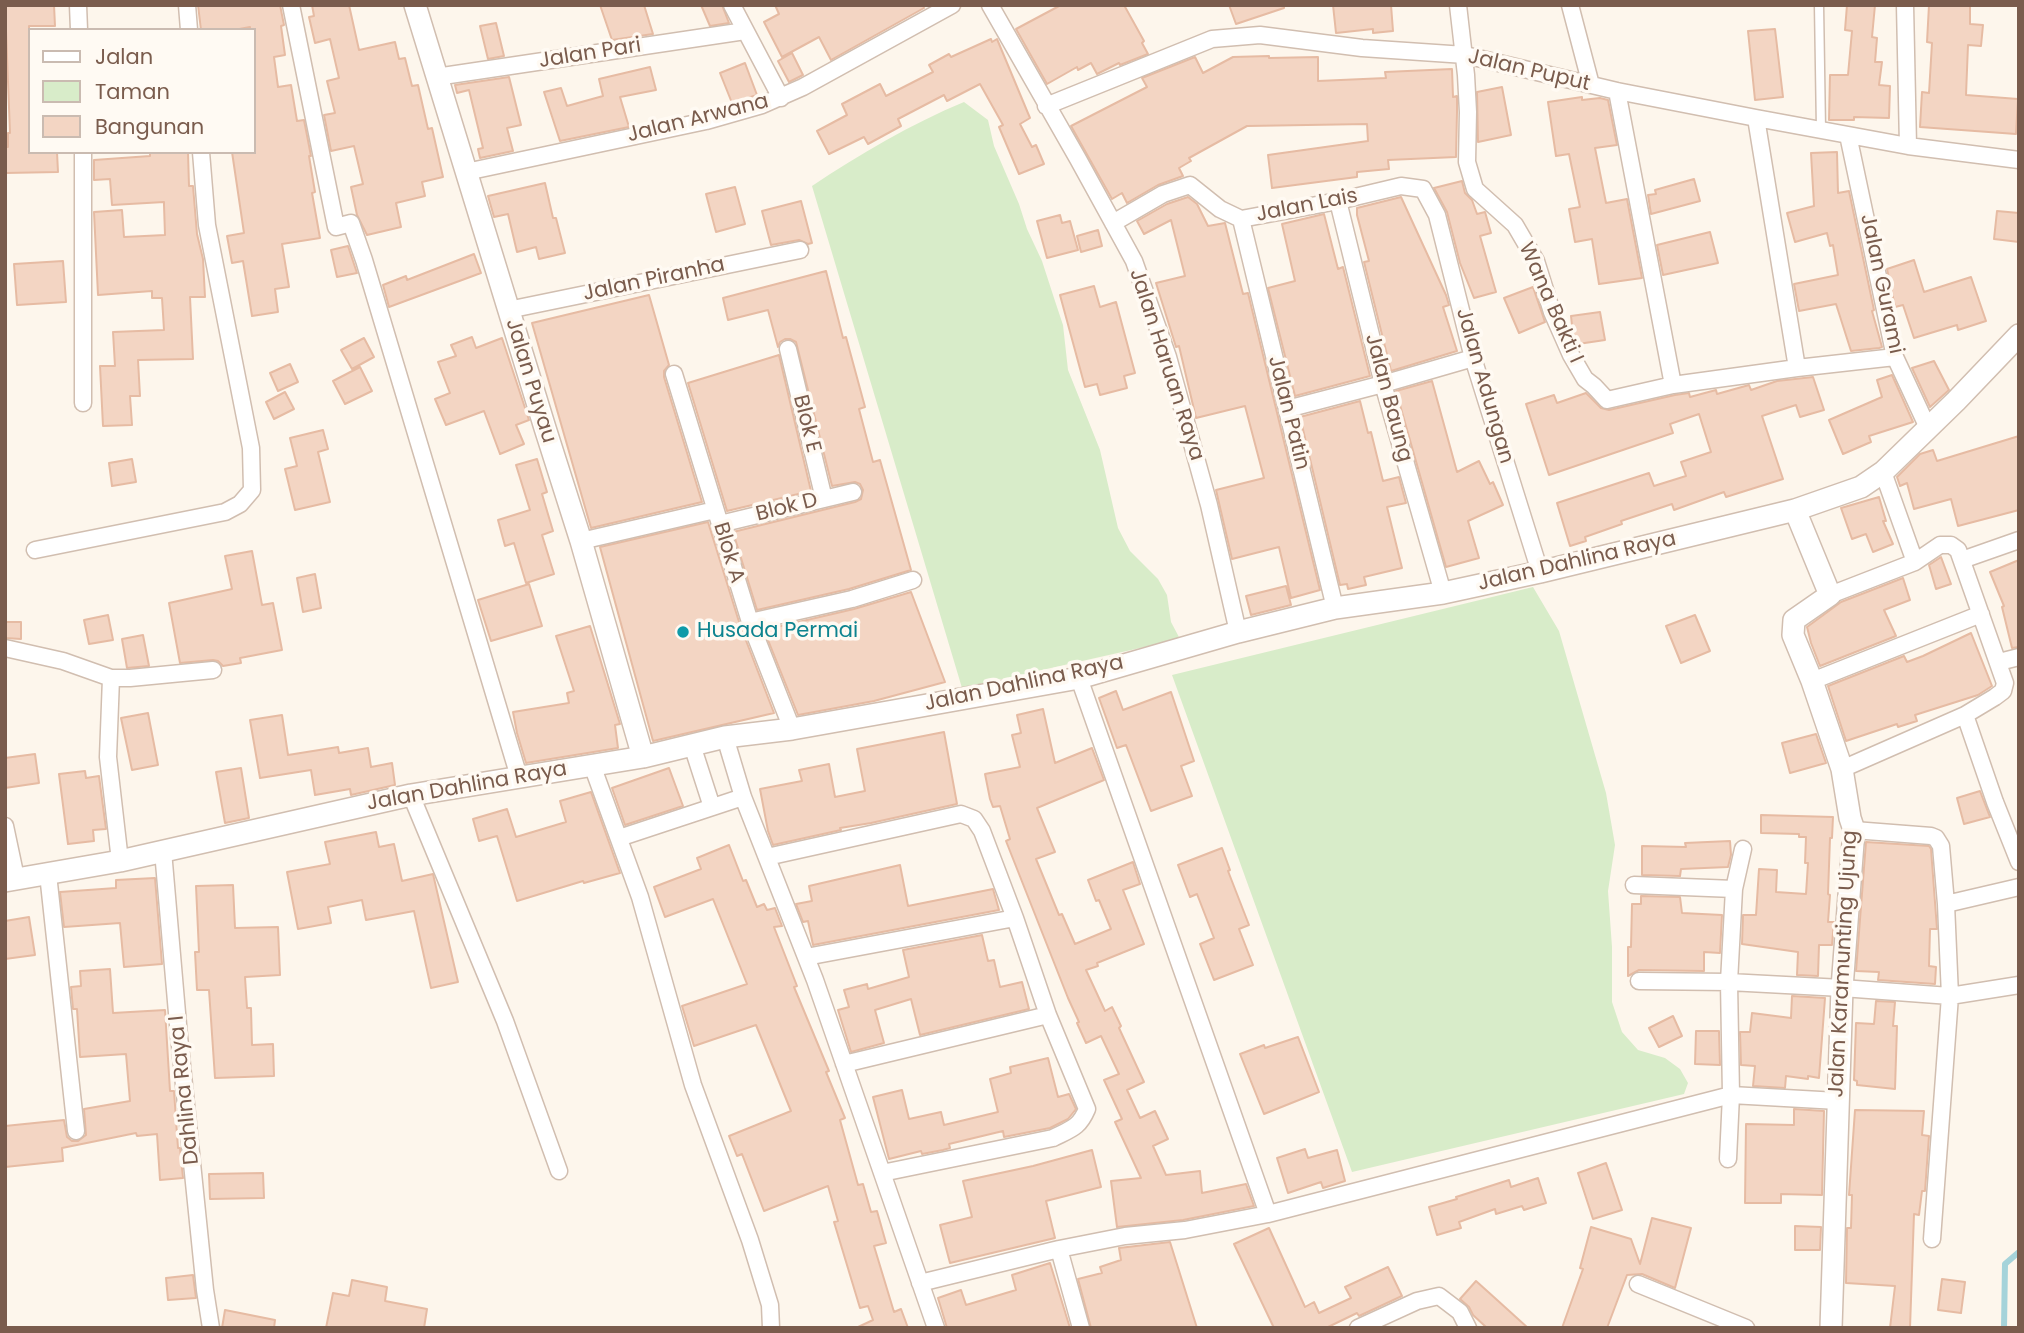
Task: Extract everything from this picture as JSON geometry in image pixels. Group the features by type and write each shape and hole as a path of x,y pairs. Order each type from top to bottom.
{"street":[{"path":"78,5 79,28"},
{"path":"187,5 189,28"},
{"path":"291,5 336,227 351,223 364,260 519,777"},
{"name":"Jalan Puyau","path":"415,5 582,541 642,757"},
{"path":"732,5 781,98"},
{"name":"Jalan Arwana","path":"466,172 706,121 781,98 952,5"},
{"name":"Jalan Haruan Raya","path":"990,5 1133,261 1168,358 1209,505 1238,632"},
{"name":"Wana Bakti I","path":"1458,5 1465,55 1467,162 1475,189 1516,225 1535,261 1552,312 1571,355 1585,379 1607,400 1673,385"},
{"path":"1570,5 1591,85"},
{"path":"1905,5 1908,146"},
{"name":"Jalan Pari","path":"436,77 745,31"},
{"name":"Jalan Puput","path":"1046,106 1212,39 1260,35 1362,48 1465,55 1617,91 1756,118 1908,146 2019,160"},
{"path":"1617,91 1673,385 1895,358"},
{"path":"1756,118 1797,368"},
{"name":"Jalan Gurami","path":"1848,135 1895,358 1928,428"},
{"path":"83,154 83,403"},
{"path":"35,550 225,512 240,504 252,490 251,449 207,225 201,154"},
{"name":"Jalan Lais","path":"1112,223 1163,194 1190,185 1220,209 1241,219 1401,186 1423,189 1430,200"},
{"name":"Jalan Adungan","path":"1430,200 1437,215 1473,358 1540,572"},
{"name":"Jalan Baung","path":"1338,201 1383,384 1443,593"},
{"name":"Jalan Patin","path":"1241,219 1335,608"},
{"name":"Jalan Piranha","path":"508,310 800,250"},
{"name":"Jalan Dahlina Raya","path":"10,880 120,861 411,795 642,757 725,737 792,729 1079,678 1238,632 1335,608 1443,593 1795,510 1861,487 1883,472 2019,335"},
{"name":"Blok E","path":"788,349 824,499"},
{"path":"1287,408 1473,358"},
{"name":"Blok A","path":"674,374 750,622 792,729"},
{"path":"1883,472 1915,562"},
{"name":"Blok D","path":"582,541 853,492"},
{"path":"1795,510 1830,595 1915,562 1940,545 1951,545 1958,550 2005,683 2003,691 1965,715 1842,769"},
{"path":"1962,560 2019,540"},
{"path":"750,622 852,599 913,580"},
{"name":"Jalan Karamunting Ujung","path":"1830,595 1794,620 1792,627 1842,769 1854,830 1842,988 1832,1328"},
{"path":"1812,681 1981,614"},
{"path":"5,648 63,661 111,677 130,678 213,670"},
{"path":"1999,662 2019,657"},
{"path":"111,677 108,757 120,861"},
{"path":"1079,678 1268,1214"},
{"path":"1965,715 2019,862"},
{"path":"725,737 743,797 806,957 936,1328"},
{"path":"692,745 712,807"},
{"path":"592,765 640,897 693,1086 750,1240 770,1305 771,1328"},
{"path":"411,795 505,1021 559,1171"},
{"path":"619,838 743,797"},
{"path":"767,857 961,814 974,819 982,831 1048,1015 1087,1109 1082,1121 1053,1138 883,1173"},
{"path":"5,826 10,880"},
{"path":"1854,830 1931,836 1936,838 1941,846 1950,996 1932,1239"},
{"path":"1728,1159 1731,1095 1729,982 1734,890 1743,849"},
{"name":"Dahlina Raya I","path":"163,851 179,1036 211,1328"},
{"path":"48,874 76,1131"},
{"path":"1634,885 1734,890"},
{"path":"1946,904 2019,887"},
{"path":"806,957 1015,918"},
{"path":"1639,981 1729,982 1950,996 2019,985"},
{"path":"844,1064 1048,1015"},
{"path":"920,1283 1125,1236 1185,1230 1268,1214 1731,1095 1838,1101"},
{"path":"1059,1250 1081,1328"},
{"path":"1638,1284 1746,1328"},
{"path":"1361,1327 1416,1301 1439,1296 1460,1312 1468,1328"}],"lane":[{"path":"1819,5 1821,130"}],"green space":[{"path":"964,102 988,120 994,146 1042,261 1063,325 1068,370 1100,450 1118,528 1130,551 1158,579 1167,595 1171,622 1180,639 962,688 812,186 886,140"},
{"path":"1533,587 1559,631 1606,793 1615,845 1608,891 1612,1002 1622,1032 1638,1050 1665,1058 1680,1069 1688,1083 1684,1094 1352,1172 1172,675"}],"building":[{"path":"5,5 54,5 55,26 28,28 28,154 57,154 58,172 5,173 5,147 8,147 10,133"},
{"path":"198,5 280,5 285,55 274,57 278,87 291,85 297,121 304,120 320,238 282,244 289,287 275,289 278,312 252,316 243,261 232,263 227,236 244,233 232,154 256,154 256,28 201,28"},
{"path":"312,5 349,5 359,50 395,42 399,59 405,58 412,86 418,85 428,129 432,128 443,177 422,182 425,196 396,203 401,227 367,235 357,215 351,187 363,184 354,146 331,151 324,115 335,113 327,81 339,78 330,39 315,43 309,17 314,16"},
{"path":"600,5 644,5 653,34 612,40"},
{"path":"701,5 722,5 729,23 710,26"},
{"path":"775,5 923,5 924,8 831,60 819,37 782,57 764,22 779,14"},
{"path":"1061,5 1124,5 1144,41 1142,43 1148,54 1120,65 1119,63 1097,74 1091,63 1078,70 1077,67 1047,84 1016,29"},
{"path":"1229,5 1284,5 1284,8 1236,24"},
{"path":"1333,5 1391,5 1393,31 1373,33 1373,29 1336,33"},
{"path":"1847,5 1875,5 1872,37 1877,38 1875,62 1882,62 1879,85 1890,86 1889,118 1854,117 1854,120 1829,120 1830,75 1848,75 1852,31 1845,30"},
{"path":"1929,5 1970,5 1970,24 1983,25 1981,46 1968,45 1966,95 2018,99 2016,134 1920,127 1922,92 1929,93 1932,43 1927,42"},
{"path":"496,23 504,56 488,59 480,26"},
{"path":"1775,29 1783,97 1755,100 1748,31"},
{"path":"991,39 992,42 997,39 1030,118 1020,124 1032,147 1036,145 1044,164 1019,174 999,127 1003,125 980,84 947,101 944,95 898,119 901,126 868,144 864,137 829,154 817,131 847,115 842,104 880,84 886,96 933,72 929,65 949,54 951,57"},
{"path":"792,53 803,75 789,82 778,61"},
{"path":"1195,57 1203,73 1233,57 1318,57 1318,81 1386,78 1385,72 1452,69 1453,97 1457,96 1456,157 1388,160 1389,169 1357,172 1357,177 1272,188 1268,155 1368,141 1367,124 1247,126 1189,158 1191,161 1179,168 1183,176 1158,185 1127,203 1122,193 1112,199 1071,126 1147,87 1142,78"},
{"path":"745,63 757,95 732,103 720,73"},
{"path":"650,67 656,90 620,97 629,127 560,141 544,92 561,88 567,106 603,96 599,79"},
{"path":"509,77 521,125 507,128 513,151 480,158 478,149 483,148 469,90 457,93 455,85"},
{"path":"1502,87 1511,135 1478,142 1477,92"},
{"path":"1582,97 1582,100 1608,100 1617,145 1595,148 1606,203 1627,199 1642,278 1599,284 1592,239 1575,242 1569,209 1580,207 1569,154 1556,156 1548,102"},
{"path":"1837,152 1838,193 1849,191 1874,310 1872,311 1882,347 1879,348 1851,351 1836,304 1799,311 1794,284 1838,275 1833,245 1830,246 1827,233 1795,242 1787,213 1814,206 1811,153"},
{"path":"188,154 189,186 193,186 205,297 190,297 193,359 138,360 140,396 130,396 132,425 103,426 100,366 115,366 113,332 164,330 162,298 152,298 152,291 98,295 94,212 122,210 124,237 165,235 164,202 112,205 110,179 94,180 94,160"},
{"path":"1694,179 1700,201 1651,214 1648,195 1656,194 1655,190"},
{"path":"1462,181 1465,193 1472,200 1477,214 1485,212 1491,233 1480,236 1496,292 1474,298 1460,263 1447,212 1434,188"},
{"path":"545,183 565,253 539,259 536,247 517,252 508,214 494,217 488,196"},
{"path":"735,187 745,224 716,232 706,194"},
{"path":"1188,197 1197,204 1208,226 1225,223 1243,294 1248,293 1320,590 1291,598 1279,547 1232,559 1216,490 1264,478 1245,406 1196,418 1179,346 1176,347 1156,283 1185,276 1171,220 1144,234 1137,221 1167,204"},
{"path":"1401,197 1446,295 1449,305 1443,307 1457,351 1391,371 1364,262 1369,261 1357,208"},
{"path":"801,201 812,243 799,240 771,245 762,211"},
{"path":"1997,211 2019,213 2019,242 1994,239"},
{"path":"1324,214 1338,269 1343,267 1370,376 1295,396 1268,288 1295,281 1282,224"},
{"path":"1060,215 1062,223 1070,221 1078,250 1047,258 1037,221"},
{"path":"1098,230 1102,246 1081,252 1077,236"},
{"path":"1710,232 1718,263 1663,275 1657,245"},
{"path":"348,246 357,273 337,277 331,250"},
{"path":"474,254 481,273 389,307 383,285 406,276 407,280"},
{"path":"1914,260 1924,292 1971,277 1986,321 1958,330 1957,325 1914,338 1903,305 1895,307 1887,269"},
{"path":"63,261 66,302 17,305 14,264"},
{"path":"826,271 843,338 846,337 865,407 859,409 873,462 880,460 911,570 849,589 757,610 733,532 855,502 861,499 863,490 860,484 855,482 832,486 796,342 785,339 778,347 768,310 728,320 723,298"},
{"path":"1094,286 1100,307 1116,302 1135,373 1124,376 1127,388 1100,395 1097,384 1085,387 1060,295"},
{"path":"1533,287 1545,322 1519,333 1504,298"},
{"path":"649,295 669,365 664,371 664,377 702,502 591,528 532,323"},
{"path":"1600,312 1605,340 1578,344 1573,334 1571,316"},
{"path":"472,337 476,348 502,338 529,420 516,425 524,444 500,454 484,411 446,425 435,399 450,393 438,362 456,356 451,345"},
{"path":"364,338 374,357 352,369 341,350"},
{"path":"779,355 811,491 727,511 688,383"},
{"path":"1934,361 1949,390 1930,407 1912,368"},
{"path":"290,364 298,382 278,391 270,373"},
{"path":"360,367 372,391 345,404 333,381"},
{"path":"1892,375 1913,422 1869,436 1871,442 1843,454 1829,420 1882,397 1877,380"},
{"path":"1813,377 1824,410 1800,417 1796,405 1762,416 1783,479 1726,497 1724,492 1674,510 1672,504 1621,521 1622,524 1585,537 1586,541 1570,546 1557,503 1649,473 1654,486 1686,476 1681,462 1711,452 1699,414 1670,424 1673,433 1549,475 1526,404 1554,395 1557,403 1586,393 1601,408 1609,410 1675,395 1689,393 1690,397 1716,390 1717,394 1749,385 1751,390 1777,381"},
{"path":"1432,381 1457,472 1479,461 1490,484 1493,482 1503,505 1468,521 1479,558 1446,567 1396,391"},
{"path":"285,392 294,409 274,419 266,402"},
{"path":"1360,401 1383,481 1399,477 1406,503 1387,507 1402,568 1364,577 1366,585 1348,589 1347,584 1340,585 1300,417"},
{"path":"323,430 328,449 318,452 330,502 295,510 285,469 297,466 290,438"},
{"path":"2019,436 2019,510 1958,526 1951,499 1914,509 1907,483 1900,486 1897,477 1920,454 1933,450 1937,461"},
{"path":"132,459 136,482 112,486 109,463"},
{"path":"537,459 547,492 542,494 553,531 542,535 554,574 526,583 514,543 505,546 498,520 530,510 516,465"},
{"path":"1879,497 1886,521 1883,521 1893,544 1873,552 1866,534 1852,539 1841,508"},
{"name":"Husada Permai","path":"708,522 740,625 774,713 653,741 600,547"},
{"path":"252,551 262,605 273,603 282,650 240,658 241,663 223,666 213,660 180,663 169,603 232,589 225,556"},
{"path":"1941,557 1951,584 1936,589 1929,565"},
{"path":"2019,560 2019,647 2012,648 2002,607 2004,606 1990,572"},
{"path":"315,574 321,608 303,612 297,578"},
{"path":"1903,578 1910,600 1884,610 1896,636 1820,666 1807,627 1841,602"},
{"path":"529,584 542,626 491,641 478,600"},
{"path":"1286,586 1291,605 1251,615 1246,596"},
{"name":"Husada Permai","path":"911,592 945,682 874,701 798,715 764,630 854,609"},
{"path":"108,615 113,640 89,644 84,620"},
{"path":"1695,615 1710,651 1681,663 1666,626"},
{"path":"5,622 21,622 21,639 5,638"},
{"path":"590,626 620,724 615,725 618,748 526,763 513,712 569,703 567,693 574,691 556,636"},
{"path":"1971,633 1992,686 1978,695 1915,715 1917,721 1898,727 1897,724 1846,741 1828,686 1904,656 1907,662"},
{"path":"143,635 149,666 127,668 122,639"},
{"path":"1116,691 1123,710 1171,692 1194,761 1181,766 1192,796 1151,811 1126,745 1117,748 1099,698"},
{"path":"1043,709 1055,763 1092,748 1104,780 1037,808 1055,852 1036,859 1059,915 1062,914 1075,944 1111,929 1088,880 1133,862 1140,884 1123,890 1144,944 1086,970 1105,1011 1112,1007 1144,1082 1127,1090 1140,1118 1155,1111 1168,1139 1153,1146 1166,1175 1200,1171 1202,1193 1246,1184 1254,1206 1183,1220 1117,1227 1111,1181 1141,1178 1115,1122 1122,1119 1104,1080 1119,1074 1101,1036 1086,1043 1077,1023 1079,1022 1006,841 1010,839 1000,806 993,807 990,799 985,774 1020,767 1012,735 1021,733 1017,715"},
{"path":"148,713 158,765 132,770 121,718"},
{"path":"282,715 288,755 338,747 339,753 368,748 371,767 392,763 395,785 351,795 350,789 315,795 311,770 260,778 250,720"},
{"path":"944,732 957,804 773,845 760,789 802,781 799,770 829,764 835,797 865,791 857,749"},
{"path":"1816,734 1826,763 1790,773 1782,743"},
{"path":"35,754 39,783 5,788 5,758"},
{"path":"241,768 249,818 225,823 216,772"},
{"path":"669,768 683,806 625,825 612,788"},
{"path":"85,771 86,778 99,776 106,829 93,830 94,841 68,844 59,774"},
{"path":"1980,791 1990,817 1964,824 1957,798"},
{"path":"591,792 620,873 517,901 497,836 479,841 473,819 507,809 516,837 566,822 560,801"},
{"path":"1761,815 1833,817 1828,894 1828,922 1834,922 1832,945 1819,945 1818,976 1797,975 1798,952 1742,944 1743,915 1756,915 1759,869 1777,870 1776,892 1806,894 1806,837 1799,837 1799,834 1761,833"},
{"path":"376,832 379,847 394,844 402,881 433,874 458,982 431,988 414,911 366,920 362,900 328,907 331,923 298,929 287,872 330,864 325,842"},
{"path":"1730,841 1728,867 1681,869 1680,876 1642,875 1642,846 1686,847 1685,843"},
{"path":"1866,842 1929,846 1931,849 1937,929 1930,929 1929,966 1936,967 1935,984 1878,980 1879,972 1856,971"},
{"path":"729,845 757,907 764,904 767,910 775,908 782,926 774,927 797,986 794,987 829,1071 826,1072 845,1118 840,1120 858,1185 863,1184 871,1212 877,1211 886,1243 874,1246 894,1312 901,1309 908,1328 856,1328 873,1320 868,1306 860,1308 834,1222 838,1221 828,1186 764,1211 742,1154 737,1156 729,1136 791,1111 756,1025 694,1046 682,1006 747,984 713,899 665,917 654,887 701,869 697,858"},
{"path":"1222,848 1249,925 1239,929 1253,965 1214,980 1200,944 1214,938 1197,894 1190,897 1178,865"},
{"path":"900,865 908,906 993,889 999,910 813,945 808,921 803,922 796,904 812,901 809,886"},
{"path":"155,878 162,964 124,967 120,923 64,927 60,892 116,888 116,880"},
{"path":"233,885 235,928 278,927 280,975 245,977 247,1008 251,1008 252,1045 273,1044 274,1076 215,1078 209,990 197,990 195,952 199,952 196,886"},
{"path":"1641,896 1680,897 1682,913 1722,915 1720,953 1704,952 1704,971 1639,970 1628,976 1632,904 1641,904"},
{"path":"29,917 35,955 5,959 5,921"},
{"path":"982,935 988,961 994,960 1000,987 1022,982 1029,1009 920,1035 911,999 875,1010 884,1043 851,1052 838,1010 849,1007 844,990 867,984 868,989 909,977 903,950"},
{"path":"110,969 113,1013 165,1010 170,1091 174,1091 183,1178 160,1180 157,1134 137,1136 136,1133 62,1148 63,1161 5,1167 5,1126 64,1120 67,1137 78,1141 86,1135 84,1109 130,1101 126,1054 80,1057 77,1009 73,1009 71,987 81,986 80,971"},
{"path":"1792,996 1825,998 1819,1078 1786,1076 1785,1088 1753,1086 1755,1066 1741,1065 1740,1032 1750,1032 1752,1013 1791,1018"},
{"path":"1876,1001 1895,1002 1895,1089 1857,1085 1854,1080 1856,1023 1874,1024"},
{"path":"1673,1016 1682,1036 1659,1047 1649,1028"},
{"path":"1696,1031 1719,1031 1720,1065 1695,1064"},
{"path":"1298,1037 1319,1092 1264,1114 1240,1054"},
{"path":"1048,1058 1058,1097 1069,1094 1076,1109 1068,1119 1050,1128 1004,1137 1003,1131 949,1144 950,1148 943,1150 922,1154 921,1151 889,1159 873,1097 902,1090 909,1119 941,1112 944,1125 998,1112 990,1079 1011,1073 1010,1067"},
{"path":"1794,1109 1824,1111 1822,1195 1781,1194 1781,1203 1745,1203 1746,1124 1794,1125"},
{"path":"1855,1110 1924,1111 1922,1135 1929,1136 1925,1191 1922,1191 1919,1215 1914,1214 1910,1328 1890,1328 1895,1286 1846,1283 1847,1228 1851,1228 1852,1195 1849,1195"},
{"path":"1305,1149 1308,1158 1337,1150 1345,1181 1323,1188 1321,1182 1288,1193 1277,1158"},
{"path":"1092,1150 1101,1187 1046,1201 1055,1238 950,1263 940,1225 972,1217 963,1181"},
{"path":"1606,1163 1622,1210 1593,1219 1578,1173"},
{"path":"263,1173 264,1198 210,1199 209,1174"},
{"path":"1538,1178 1546,1203 1524,1210 1522,1206 1496,1214 1495,1209 1459,1222 1461,1228 1437,1235 1429,1207 1509,1180 1511,1187"},
{"path":"1652,1218 1691,1228 1675,1288 1642,1274 1627,1275 1607,1328 1562,1328 1583,1269 1580,1268 1591,1227 1631,1239 1640,1264"},
{"path":"1795,1226 1821,1227 1820,1250 1795,1250"},
{"path":"1269,1228 1305,1307 1314,1302 1319,1313 1351,1298 1345,1287 1388,1267 1402,1296 1326,1328 1274,1328 1234,1244"},
{"path":"1170,1242 1197,1328 1091,1328 1078,1279 1102,1273 1100,1267 1121,1260 1119,1248"},
{"path":"1050,1263 1070,1328 947,1328 938,1298 961,1290 966,1305 1016,1290 1012,1275"},
{"path":"193,1275 196,1298 168,1300 166,1278"},
{"path":"1942,1279 1965,1282 1961,1313 1938,1310"},
{"path":"352,1280 387,1287 385,1301 427,1309 424,1328 326,1328 333,1293 349,1296"},
{"path":"1476,1281 1528,1328 1487,1328 1460,1299"},
{"path":"225,1310 275,1320 274,1328 222,1328"}],"waterway":[{"path":"2004,1328 2005,1264 2019,1252"}],"place":[{"name":"Husada Permai","path":"683,632"}]}
